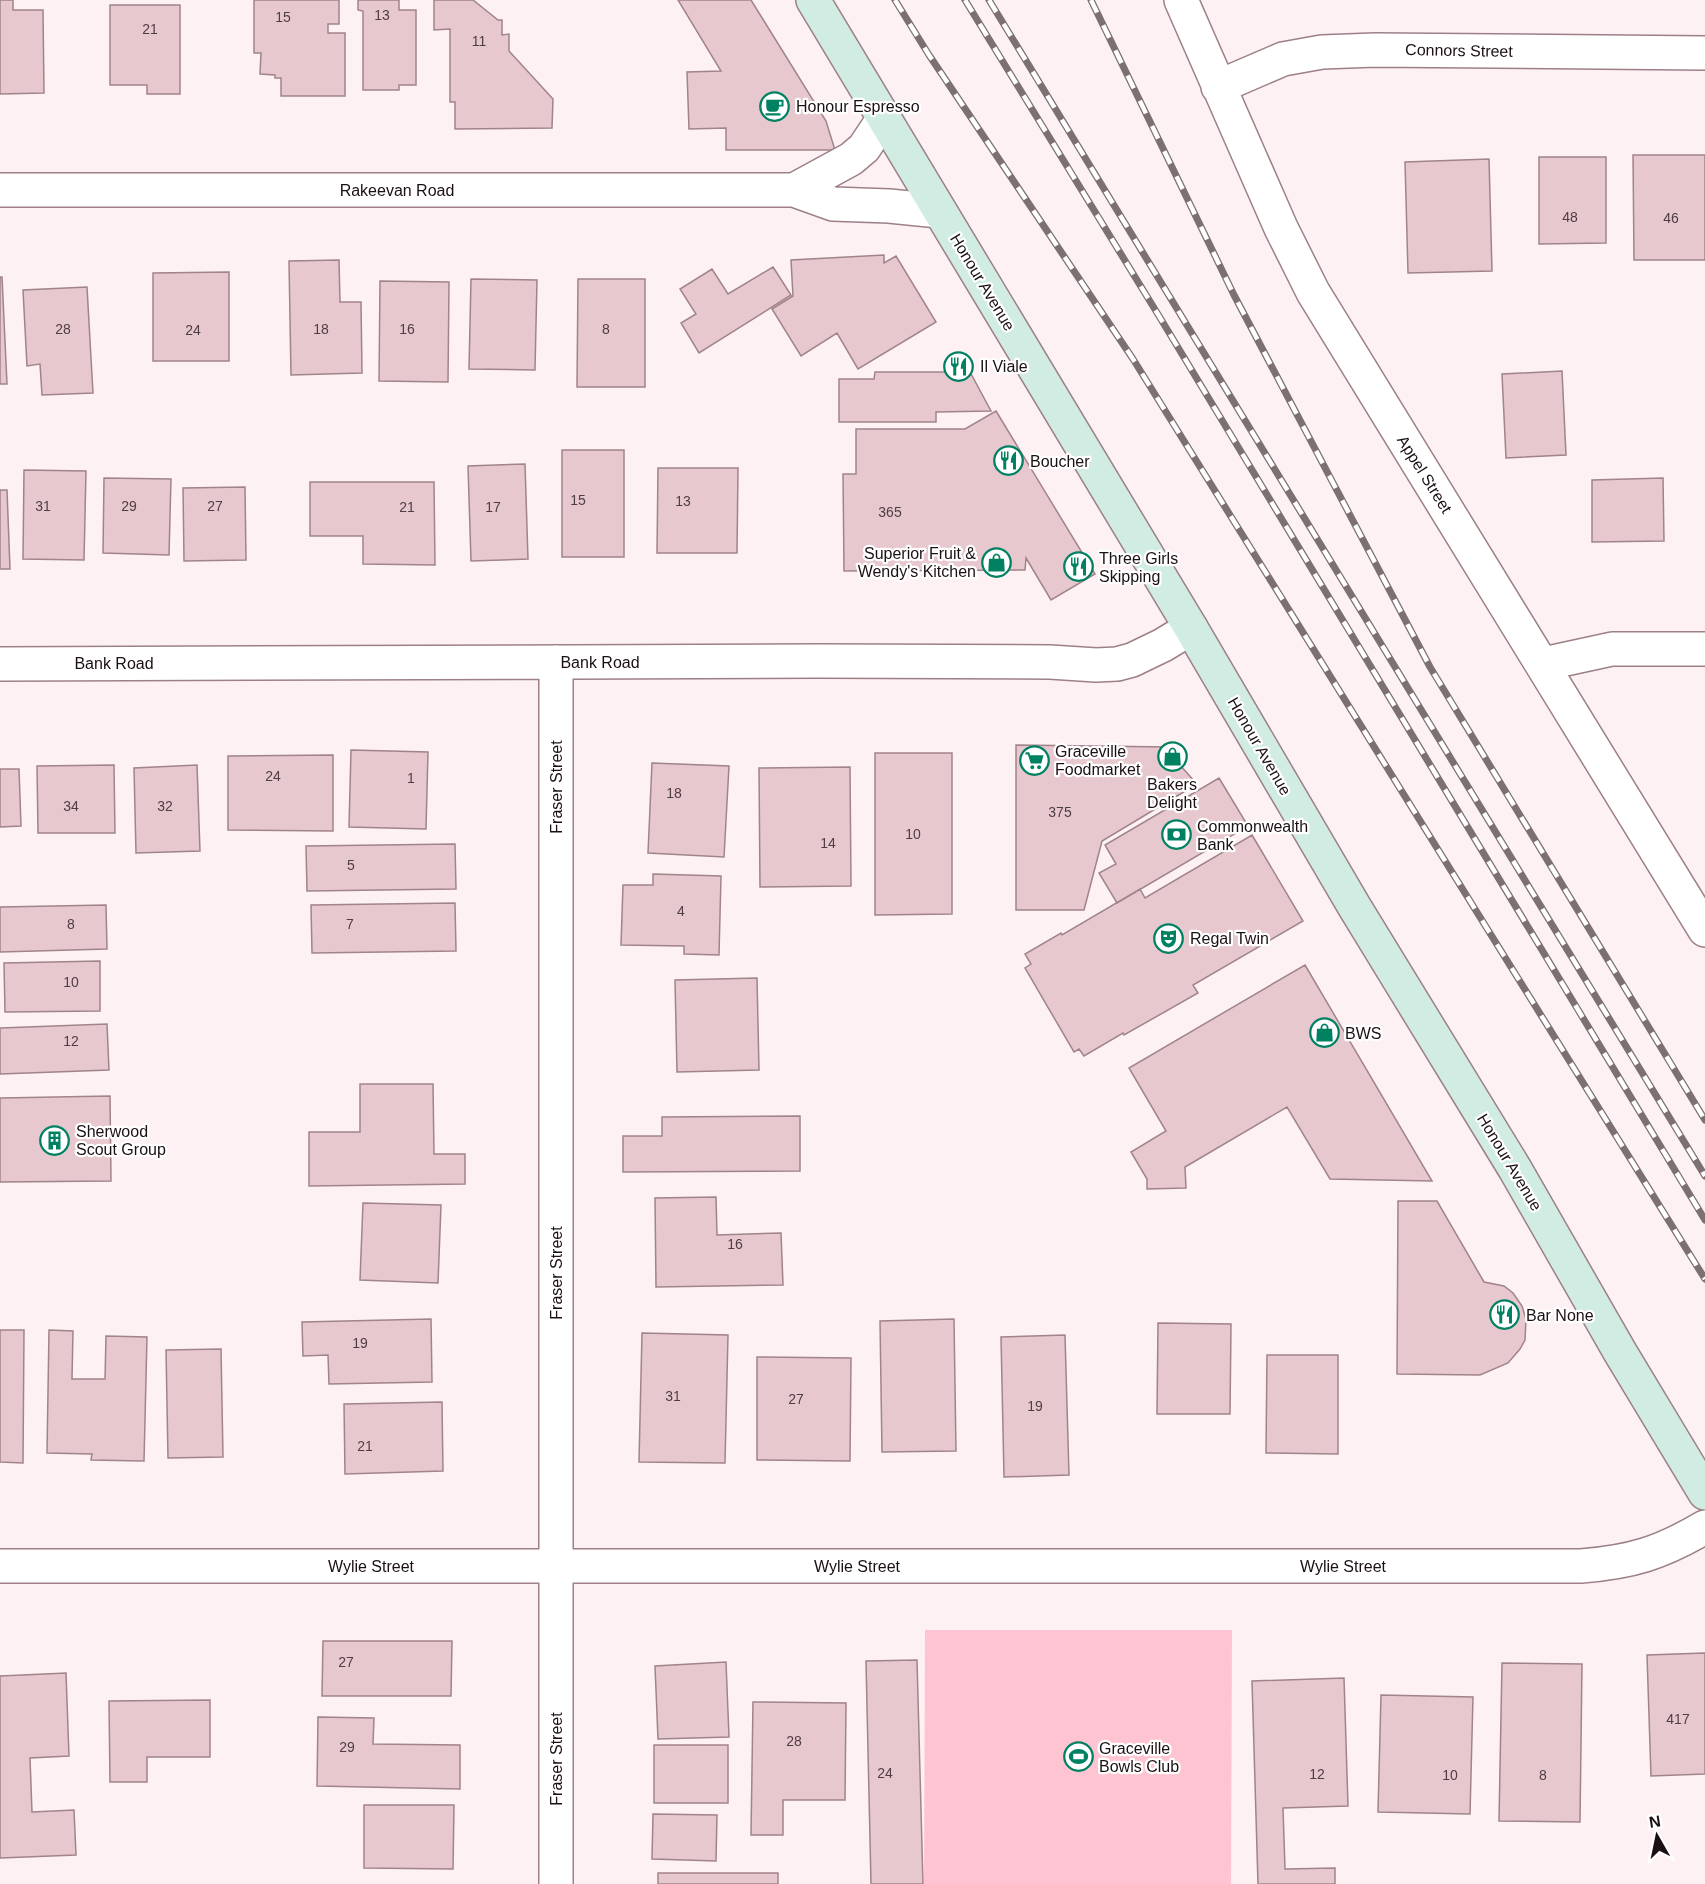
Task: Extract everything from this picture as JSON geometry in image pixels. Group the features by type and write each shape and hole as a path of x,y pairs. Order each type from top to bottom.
{"main road":[{"name":"Honour Avenue","path":"813,0 1191,628 1354,906 1521,1179 1620,1352 1705,1493"}],"street":[{"name":"Appel Street","path":"1181,0 1281,228 1313,292 1705,930"},
{"name":"Connors Street","path":"1218,87 1283,59 1322,52 1387,50 1705,53"},
{"name":"Rakeevan Road","path":"794,190 851,159 864,148 884,118"},
{"name":"Rakeevan Road","path":"0,190 794,190 833,204 939,211"},
{"name":"Bank Road","path":"0,664 1050,662 1096,665 1117,664 1132,660 1191,628"},
{"path":"1543,664 1612,649 1705,649"},
{"name":"Fraser Street","path":"556,662 556,1884"},
{"name":"Wylie Street","path":"0,1566 1581,1566 1637,1559 1662,1551 1705,1527"}],"shaded area":[{"name":"Graceville Bowls Club","path":"925,1630 1232,1630 1231,1884 924,1884"}],"building":[{"path":"0,0 13,0 13,10 43,10 44,93 0,94"},
{"path":"254,0 339,0 339,24 328,24 328,33 345,33 345,96 281,96 281,78 275,78 275,75 260,74 261,53 254,53"},
{"path":"358,0 399,0 399,10 416,10 416,85 399,85 399,90 363,90 363,11 358,10"},
{"path":"434,0 473,0 498,20 502,20 502,35 509,34 509,51 553,99 552,128 455,129 455,102 450,102 450,29 434,30"},
{"path":"678,0 751,0 826,121 835,150 726,150 726,128 689,129 687,72 721,71"},
{"path":"110,5 180,5 180,94 147,94 147,85 110,85"},
{"path":"1633,155 1705,155 1705,260 1634,260"},
{"path":"1539,157 1606,157 1606,243 1539,244"},
{"path":"1489,159 1492,271 1408,273 1405,162"},
{"path":"884,255 884,263 896,256 936,322 858,369 837,333 801,356 772,309 793,296 791,260"},
{"path":"339,260 340,302 361,302 362,373 291,375 289,261"},
{"path":"773,267 791,295 699,353 681,323 696,314 680,289 712,269 728,294"},
{"path":"229,272 229,361 153,361 153,273"},
{"path":"0,277 2,277 7,384 0,384"},
{"path":"471,279 537,280 535,370 469,369"},
{"path":"578,279 645,279 645,387 577,387"},
{"path":"380,281 449,282 448,382 379,381"},
{"path":"87,287 93,393 42,395 40,364 27,366 23,290"},
{"path":"1562,371 1566,455 1506,458 1502,374"},
{"path":"875,372 970,372 991,411 936,412 936,422 839,422 839,379 874,379"},
{"path":"996,411 1095,574 1051,600 1026,558 1025,570 844,571 843,474 856,474 856,429 965,429"},
{"path":"562,450 624,450 624,557 562,557"},
{"path":"525,464 528,559 471,561 468,466"},
{"path":"658,468 738,468 737,553 657,553"},
{"path":"24,470 86,471 84,560 23,559"},
{"path":"104,478 171,479 169,555 103,553"},
{"path":"1663,478 1664,541 1592,542 1592,480"},
{"path":"310,482 434,482 435,565 363,564 363,536 310,536"},
{"path":"245,487 246,560 184,561 183,488"},
{"path":"0,490 7,490 10,569 0,569"},
{"path":"1016,745 1169,747 1170,754 1197,784 1102,841 1084,910 1016,910"},
{"path":"351,750 428,752 426,829 349,827"},
{"path":"875,753 952,753 952,914 875,915"},
{"path":"333,755 333,831 228,830 228,756"},
{"path":"652,763 729,766 724,857 648,853"},
{"path":"114,765 115,833 38,833 37,766"},
{"path":"197,765 200,851 136,853 134,768"},
{"path":"850,767 851,886 760,887 759,768"},
{"path":"0,769 19,769 21,826 0,827"},
{"name":"Commonwealth Bank","path":"1219,778 1248,826 1117,903 1099,873 1116,864 1105,845"},
{"path":"1252,835 1303,921 1193,985 1198,993 1084,1056 1079,1049 1074,1052 1025,968 1031,964 1025,954 1140,889 1145,898"},
{"path":"455,844 456,889 307,891 306,846"},
{"path":"653,874 721,876 719,955 684,954 684,946 621,945 623,885 653,885"},
{"path":"455,903 456,951 312,953 311,905"},
{"path":"106,905 107,949 0,952 0,907"},
{"path":"100,961 100,1011 5,1012 4,963"},
{"path":"1305,965 1432,1181 1330,1179 1287,1107 1185,1167 1186,1188 1147,1189 1147,1179 1131,1152 1166,1131 1129,1068"},
{"path":"757,978 759,1070 677,1072 675,980"},
{"path":"107,1024 109,1070 0,1074 0,1028"},
{"path":"360,1084 433,1084 434,1154 465,1154 465,1184 309,1186 309,1132 360,1132"},
{"name":"Sherwood Scout Group","path":"110,1096 111,1181 0,1182 0,1098"},
{"path":"800,1116 800,1171 623,1172 623,1136 662,1136 662,1117"},
{"path":"716,1197 717,1235 781,1233 783,1285 656,1287 655,1198"},
{"path":"1398,1201 1437,1201 1484,1282 1504,1286 1513,1293 1522,1306 1526,1319 1525,1340 1508,1363 1480,1375 1397,1374"},
{"path":"363,1203 441,1205 438,1283 360,1280"},
{"path":"431,1319 432,1382 329,1384 328,1355 303,1356 302,1322"},
{"path":"954,1319 956,1451 882,1452 880,1321"},
{"path":"1158,1323 1231,1324 1230,1414 1157,1414"},
{"path":"0,1330 24,1330 23,1463 0,1462"},
{"path":"49,1330 73,1331 72,1379 105,1379 106,1336 147,1337 144,1461 91,1460 92,1454 47,1453"},
{"path":"642,1333 728,1335 725,1463 639,1462"},
{"path":"1065,1335 1069,1475 1004,1477 1001,1337"},
{"path":"221,1349 223,1457 168,1458 166,1350"},
{"path":"1267,1355 1338,1355 1338,1454 1266,1453"},
{"path":"757,1357 851,1358 850,1461 757,1460"},
{"path":"442,1402 443,1471 345,1474 344,1404"},
{"path":"323,1641 452,1641 451,1696 322,1696"},
{"path":"1705,1653 1705,1774 1651,1776 1647,1655"},
{"path":"917,1660 923,1884 871,1884 866,1661"},
{"path":"726,1662 729,1737 658,1739 655,1666"},
{"path":"1502,1663 1582,1664 1580,1822 1499,1821"},
{"path":"66,1673 69,1756 30,1758 32,1812 74,1810 76,1855 0,1858 0,1676"},
{"path":"1344,1678 1348,1806 1283,1808 1285,1869 1335,1868 1335,1884 1258,1884 1252,1681"},
{"path":"1381,1695 1473,1697 1470,1814 1378,1812"},
{"path":"210,1700 210,1757 147,1757 147,1782 110,1782 109,1701"},
{"path":"753,1702 846,1703 845,1800 783,1800 783,1835 751,1835"},
{"path":"318,1717 374,1718 373,1744 460,1745 460,1789 317,1786"},
{"path":"654,1745 728,1745 728,1803 654,1803"},
{"path":"364,1805 454,1805 453,1869 364,1868"},
{"path":"653,1814 717,1815 716,1861 652,1859"},
{"path":"658,1873 778,1873 778,1884 658,1884"}],"railway":[{"path":"895,0 929,55 1133,359 1705,1279"},
{"path":"965,0 1159,316 1705,1220"},
{"path":"989,0 1705,1176"},
{"path":"1091,0 1234,295 1430,667 1705,1120"}],"place":[{"name":"Honour Espresso","path":"775,106"},
{"name":"Il Viale","path":"959,366"},
{"name":"Boucher","path":"1009,461"},
{"name":"Superior Fruit & Wendy's Kitchen","path":"997,562"},
{"name":"Three Girls Skipping","path":"1078,567"},
{"name":"Bakers Delight","path":"1172,756"},
{"name":"Graceville Foodmarket","path":"1034,760"},
{"name":"Commonwealth Bank","path":"1176,835"},
{"name":"Regal Twin","path":"1169,938"},
{"name":"BWS","path":"1324,1033"},
{"name":"Sherwood Scout Group","path":"55,1140"},
{"name":"Bar None","path":"1505,1315"},
{"name":"Graceville Bowls Club","path":"1078,1757"}]}
